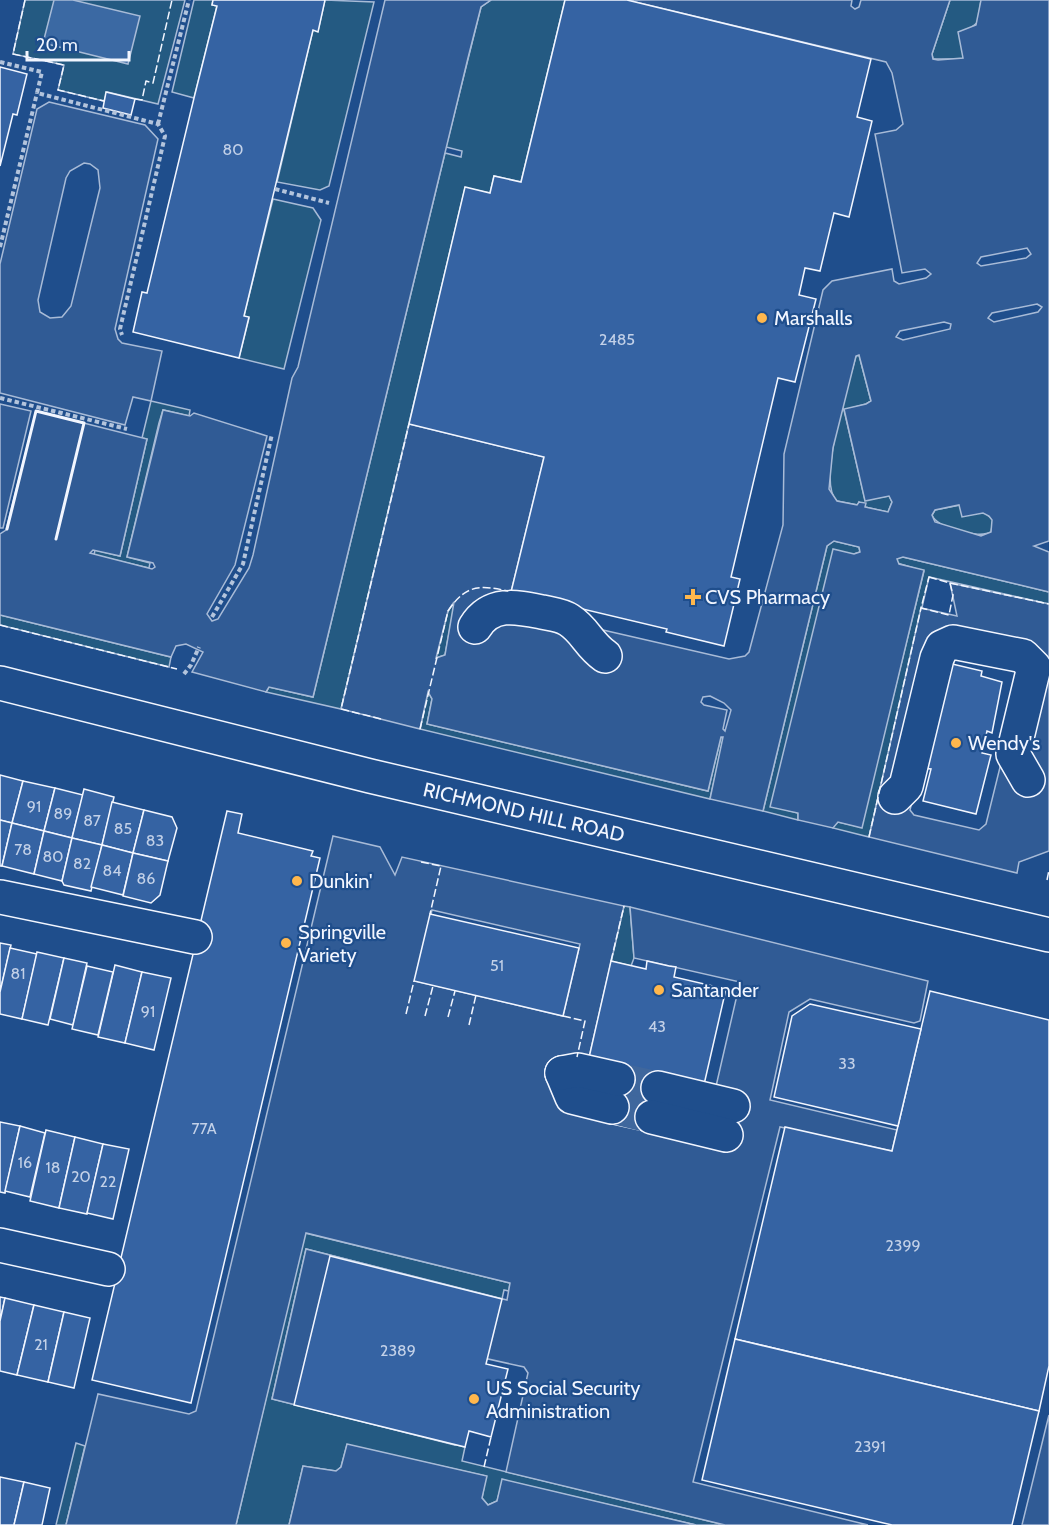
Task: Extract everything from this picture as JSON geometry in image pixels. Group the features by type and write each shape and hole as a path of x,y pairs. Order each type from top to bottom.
{"street":[{"path":"475,627 486,614 512,606 566,618 578,626 591,646 605,656"},
{"path":"895,797 906,786 937,658 942,647 952,642 1023,656 1034,667 1013,754 1028,780"},
{"name":"RICHMOND HILL ROAD","path":"0,683 370,777 1049,934"},
{"path":"0,897 195,937"},
{"path":"562,1073 572,1097 615,1093"},
{"path":"655,1102 730,1120"},
{"path":"0,1245 108,1269"}],"path":[{"path":"122,335 120,329 165,136 158,124 189,0"},
{"path":"0,62 42,72 0,247"},
{"path":"37,93 158,124"},
{"path":"275,189 328,203"},
{"path":"0,398 127,429"},
{"path":"212,617 243,564 272,434"},
{"path":"184,674 192,665 199,647"}],"shaded area":[{"path":"25,0 185,0 158,104 107,92 104,101 58,90 64,65 13,54"},
{"path":"54,0 73,0 140,16 128,64 43,43"},
{"path":"194,0 213,0 212,5 217,6 194,98 172,92"},
{"path":"325,0 374,2 329,186 320,190 277,182 313,30 318,31"},
{"path":"385,0 491,0 481,7 313,697 269,687 266,692 192,672 203,652 186,644 176,646 171,657 0,615 0,534 6,530 36,411 147,439 120,556 93,550 90,553 152,569 155,567 153,563 127,557 163,410 190,416 194,413 267,436 235,565 207,614 212,621 218,619 249,568 253,555 292,378 298,367"},
{"path":"491,0 565,0 521,182 494,176 490,193 465,188 341,709 266,692 269,687 313,697 445,153 461,157 462,151 446,147 481,7"},
{"path":"627,0 852,0 851,6 855,9 859,7 861,0 950,0 932,54 933,59 938,60 963,58 958,32 976,25 981,0 1049,0 1049,541 1034,546 1049,552 1049,592 903,557 897,559 899,564 924,570 862,828 838,822 833,828 798,820 798,813 770,807 833,549 854,554 860,552 859,547 834,541 827,546 763,811 710,799 723,737 721,737 708,791 427,724 432,699 428,692 420,729 341,709 409,424 544,457 511,592 603,630 729,659 745,656 749,652 783,525 784,454 823,290 832,281 892,269 894,281 899,284 926,278 931,274 925,269 902,273 875,134 896,130 903,124 892,73 886,62","holes":["1027,248 1031,254 1026,258 981,266 977,263 981,257","1037,304 1042,307 1038,312 994,322 988,318 992,313","944,322 951,324 950,329 903,340 896,337 900,331","859,355 871,401 844,409 865,501 889,496 892,502 888,512 865,507 866,503 859,502 857,505 837,501 829,489 833,448 856,356","959,505 962,517 983,513 989,516 992,520 991,532 981,536 935,522 932,515 935,510","454,602 445,655 436,658 448,611","710,696 724,703 731,710 725,731 723,729 727,710 704,705 701,702 703,697"]},
{"path":"950,0 981,0 978,22 967,31 963,59 933,59 932,54"},
{"path":"49,102 145,125 158,139 115,329 122,343 162,351 151,401 133,397 125,425 0,393 0,264 37,109","holes":["84,163 98,170 100,188 71,306 62,317 50,318 40,312 38,300 66,178 70,171"]},
{"path":"273,199 313,208 321,220 284,369 239,358 249,318 244,316"},
{"path":"859,355 871,401 844,410 865,500 889,496 892,502 888,512 865,507 859,502 858,505 837,501 832,491 830,475 836,432 856,356"},
{"path":"151,401 190,410 189,416 163,410 159,423 127,557 150,563 149,568 94,555 95,550 120,556 147,439 142,438"},
{"path":"0,404 31,411 3,528 0,528"},
{"path":"960,505 985,513 993,520 991,532 977,534 958,531 941,524 932,515 935,510"},
{"path":"834,541 859,547 860,552 854,554 821,601 771,806 798,813 798,820 763,811 827,546"},
{"path":"903,557 1049,592 1049,604 929,577 869,837 833,828 833,825 838,822 861,827 924,571 897,563 897,558"},
{"path":"950,583 1049,604 1049,851 1019,862 1017,873 869,837 921,608 957,616","holes":["948,652 1021,671 1022,678 986,824 979,830 914,815 910,810"]},
{"path":"455,601 445,655 436,658 448,611"},
{"path":"0,615 171,657 169,667 0,625"},
{"path":"428,692 432,699 427,724 708,791 721,737 724,737 710,799 420,729"},
{"path":"333,836 380,847 395,875 402,857 624,906 588,1062 714,1095 740,982 634,958 630,907 928,981 920,1021 914,1023 810,999 789,1012 770,1100 897,1130 892,1151 780,1127 693,1482 868,1525 725,1525 506,1472 528,1373 524,1367 479,1357 455,1445 272,1399 306,1249 507,1300 510,1283 306,1233 236,1525 66,1525 98,1394 189,1414 196,1411","holes":["432,910 580,944 563,1016 415,981"]},
{"path":"624,906 630,907 634,958 631,966 611,961"},
{"path":"305,1233 510,1283 509,1291 504,1290 502,1299 306,1249 272,1399 465,1447 462,1461 725,1525 696,1525 503,1480 497,1501 488,1505 482,1498 486,1476 347,1445 341,1467 336,1471 303,1466 289,1525 236,1525"},
{"path":"1049,1415 1049,1525 1022,1525 1045,1431"},
{"path":"76,1443 85,1446 66,1525 56,1525"},
{"path":"347,1444 487,1476 482,1498 488,1505 497,1501 502,1479 696,1525 289,1525 303,1466 336,1471 341,1467"}],"building":[{"path":"213,0 325,0 318,32 313,30 244,316 249,317 239,358 133,332 142,292 147,293 217,6 212,5"},
{"path":"565,0 627,0 871,59 857,117 872,121 849,217 834,213 820,271 805,268 799,295 816,299 795,382 778,378 731,577 740,579 724,646 666,632 667,629 511,592 544,457 409,424 465,187 490,193 494,176 521,182"},
{"path":"0,67 27,74 17,115 13,114 0,166"},
{"path":"106,92 135,99 131,115 103,108"},
{"name":"Wendy's","path":"948,663 982,671 981,676 1002,682 992,733 987,731 982,753 991,755 976,814 923,801 931,769 922,768"},
{"path":"0,775 23,781 12,823 0,820"},
{"path":"23,781 55,788 44,831 12,823"},
{"path":"55,788 83,795 72,838 44,831"},
{"path":"84,789 114,797 102,845 72,838"},
{"path":"112,802 144,810 133,853 102,845"},
{"path":"144,810 172,817 177,828 168,861 133,853"},
{"path":"227,811 242,814 238,833 313,851 311,856 320,858 191,1403 92,1380"},
{"path":"0,820 12,823 2,866 0,866"},
{"path":"12,823 44,831 34,874 2,866"},
{"path":"44,831 72,838 62,881 34,874"},
{"path":"72,838 102,845 91,891 64,885 62,881"},
{"path":"102,845 133,853 123,895 91,887"},
{"path":"133,853 168,861 160,895 151,903 123,896"},
{"path":"430,914 579,948 563,1016 414,981"},
{"path":"0,943 11,945 0,992"},
{"path":"10,948 37,954 22,1019 0,1014 0,992"},
{"path":"37,952 64,958 48,1025 22,1019"},
{"path":"64,958 87,963 73,1025 50,1019"},
{"path":"611,961 646,969 647,961 676,967 674,977 726,989 703,1089 648,1132 608,1123 588,1062"},
{"path":"115,965 142,972 125,1043 98,1037"},
{"path":"87,966 113,972 98,1035 72,1029"},
{"path":"142,972 171,978 154,1050 125,1043"},
{"path":"930,991 1049,1020 1049,1366 1039,1411 735,1339 785,1127 892,1151"},
{"path":"810,1004 921,1029 898,1126 774,1097 792,1016"},
{"path":"0,1122 20,1126 5,1193 0,1192"},
{"path":"20,1126 45,1133 30,1197 5,1191"},
{"path":"46,1130 75,1137 59,1208 30,1201"},
{"path":"75,1137 103,1144 87,1214 59,1208"},
{"path":"103,1144 129,1149 113,1219 87,1213"},
{"path":"330,1256 502,1299 486,1364 508,1369 491,1437 469,1431 465,1447 294,1405"},
{"path":"0,1297 5,1298 0,1321"},
{"path":"5,1298 34,1305 17,1375 0,1371 0,1321"},
{"path":"34,1305 64,1312 48,1382 17,1375"},
{"path":"64,1312 90,1318 74,1388 48,1382"},
{"path":"735,1339 1039,1411 1012,1525 892,1525 702,1480"},
{"path":"0,1477 24,1482 14,1525 0,1525"},
{"path":"24,1482 50,1488 42,1525 14,1525"}],"tunnel":[{"path":"618,1079 658,1088"},
{"path":"612,1107 652,1117"}],"fence":[{"path":"25,0 13,54 64,65 58,90 104,101"},
{"path":"135,99 142,100 146,81 153,83 172,0"},
{"path":"381,719 341,709 409,424"},
{"path":"929,577 950,583 953,595 949,615 921,608 929,577"},
{"path":"950,583 1049,604"},
{"path":"420,729 448,611 468,591 481,588 508,591"},
{"path":"869,837 921,608"},
{"path":"0,625 177,669"},
{"path":"421,862 441,866 430,914"},
{"path":"1047,880 1049,870"},
{"path":"611,961 624,906"},
{"path":"406,1014 414,981"},
{"path":"425,1016 433,986"},
{"path":"448,1017 455,991"},
{"path":"469,1025 476,995"},
{"path":"563,1016 585,1021 577,1057"},
{"path":"484,1467 491,1437"}],"wall":[{"path":"7,529 36,411 84,423 56,539"}],"place":[{"name":"Marshalls","path":"762,318"},
{"name":"CVS Pharmacy","path":"693,597"},
{"name":"Wendy's","path":"956,743"},
{"name":"Dunkin'","path":"297,881"},
{"name":"Springville Variety","path":"286,943"},
{"name":"Santander","path":"659,990"},
{"name":"US Social Security Administration","path":"474,1399"}]}
